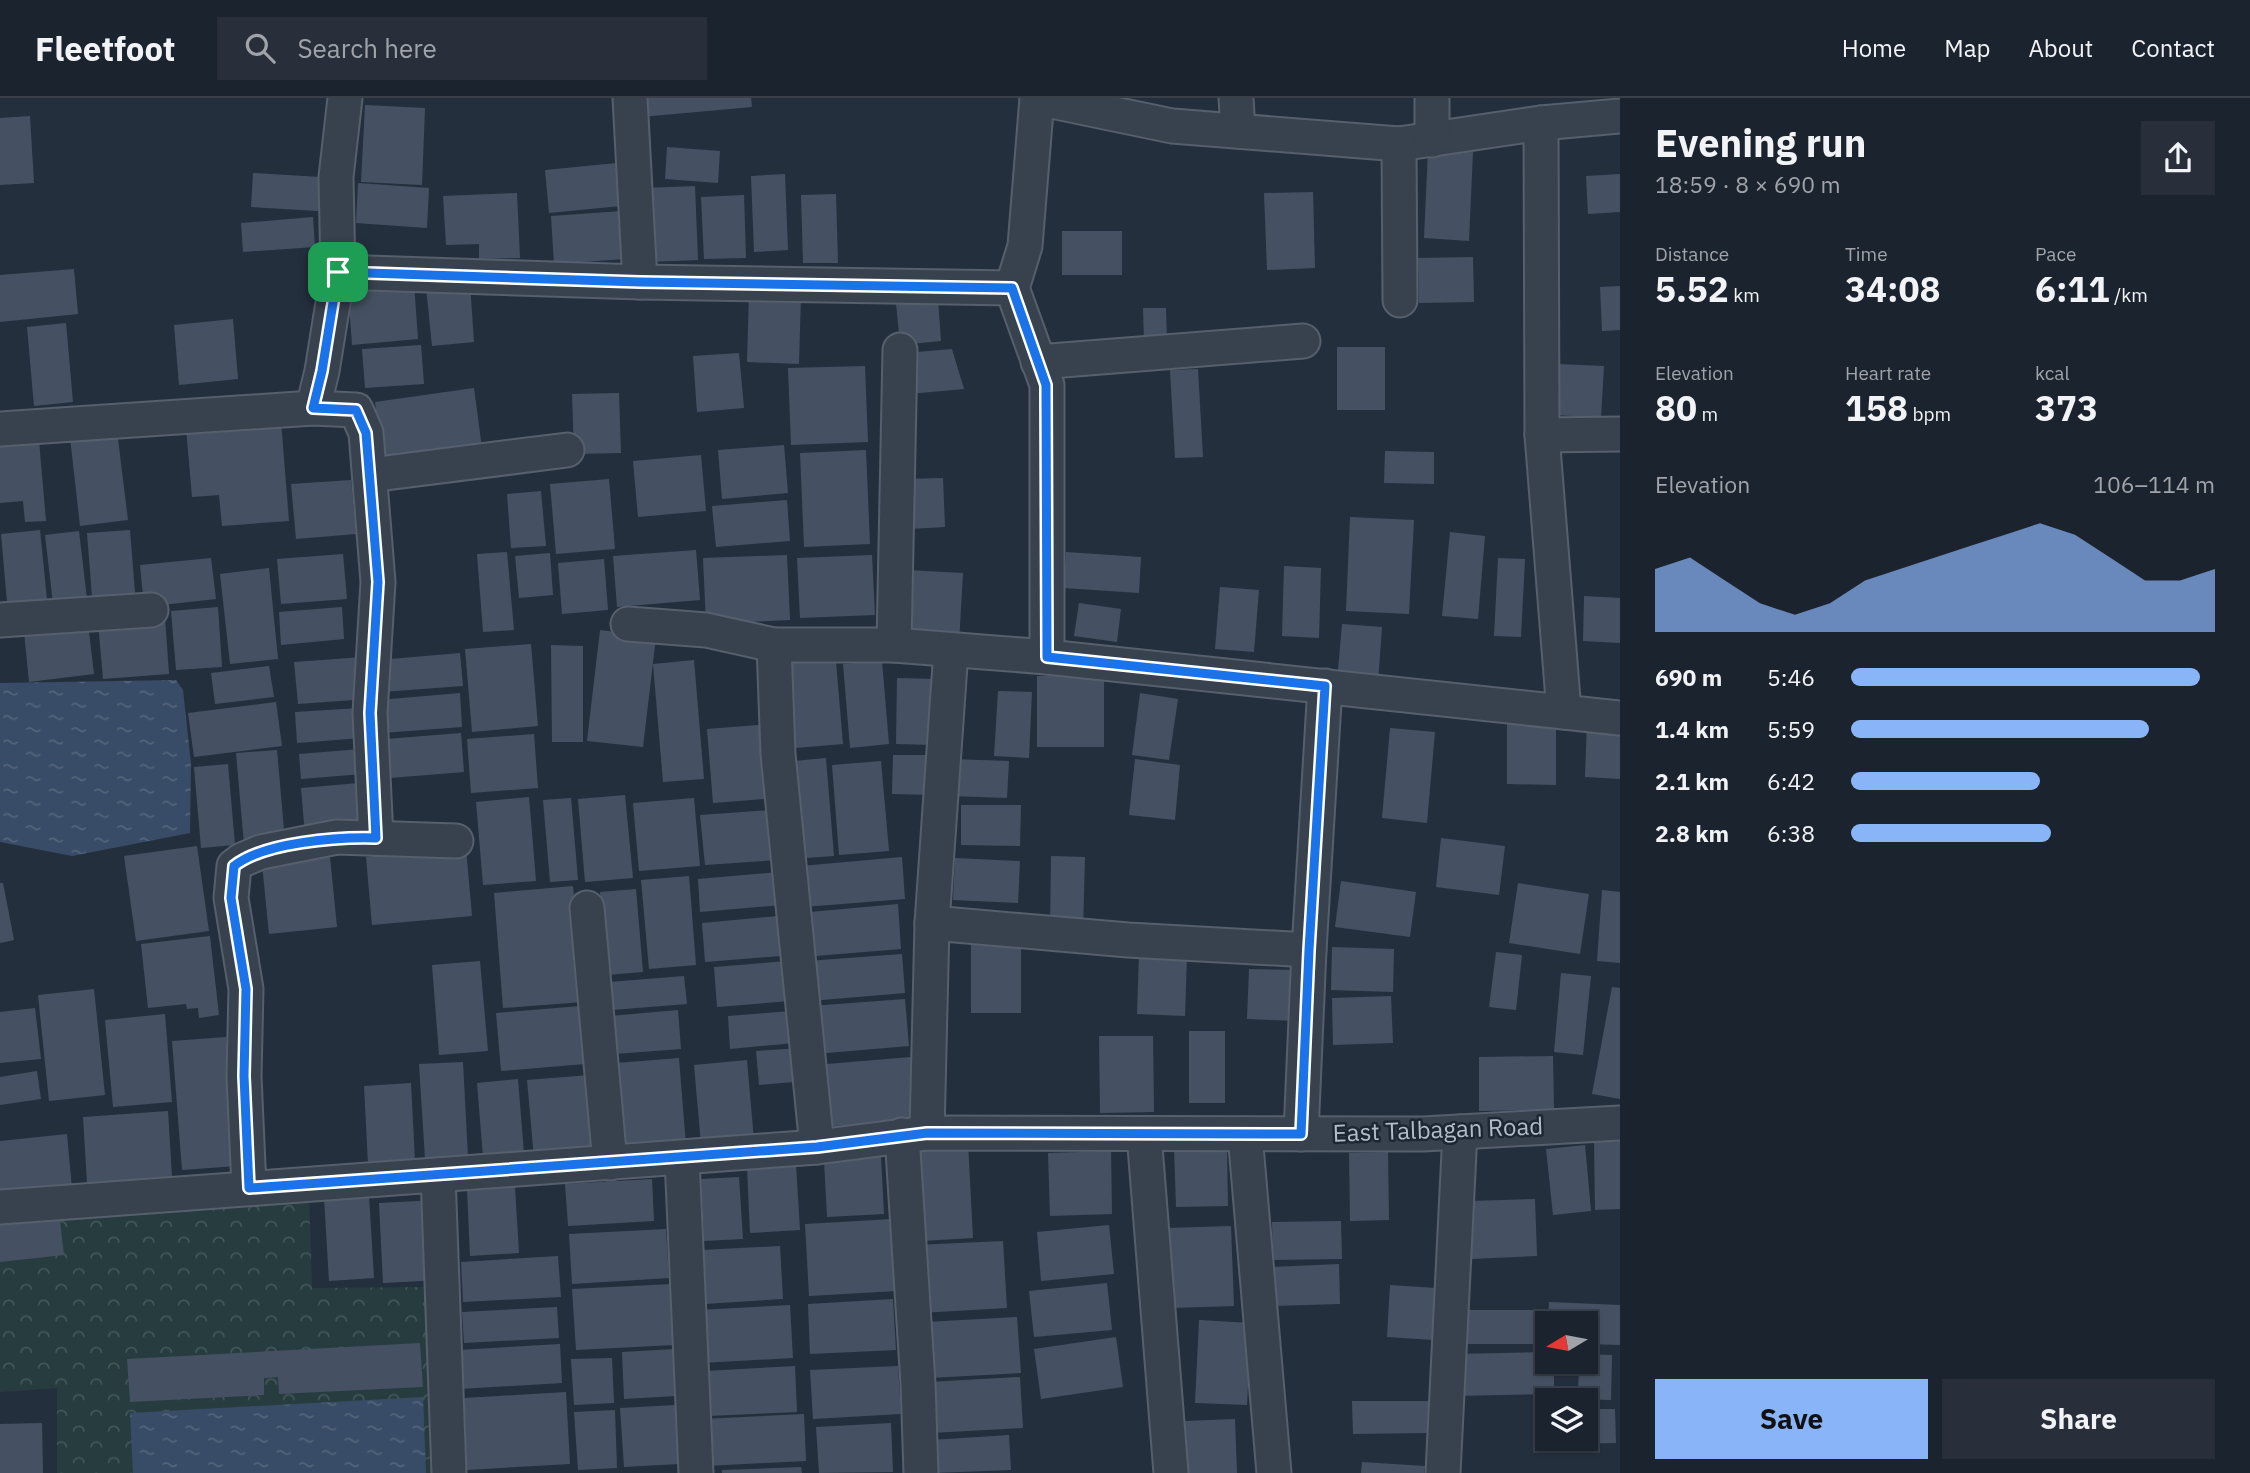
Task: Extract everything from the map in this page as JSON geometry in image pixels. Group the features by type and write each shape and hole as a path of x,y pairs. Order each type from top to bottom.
{"street":[{"path":"313,408 322,371 338,272 336,177 345,98"},
{"path":"630,98 640,282"},
{"path":"1047,657 1046,385 1012,288 1025,246 1037,98 1172,126 1399,144 1541,123 1620,116"},
{"path":"1236,98 1238,131"},
{"path":"1432,98 1432,140"},
{"path":"1541,123 1542,435 1564,712"},
{"path":"1399,144 1400,300"},
{"path":"338,272 640,282 1012,288"},
{"path":"1038,362 1303,341"},
{"path":"894,645 900,350"},
{"path":"0,429 313,408 356,410 366,433 378,582 370,713 376,838"},
{"path":"1542,435 1620,434"},
{"path":"370,475 567,450"},
{"path":"0,620 151,610"},
{"path":"628,624 706,630 774,645 894,645 1047,657 1620,718"},
{"path":"774,645 778,754 817,1147"},
{"path":"921,1473 914,1134 951,650"},
{"path":"1301,1134 1325,686"},
{"path":"249,1188 244,1076 246,989 231,898 234,866 261,852 337,837 456,841"},
{"path":"587,908 610,1163"},
{"path":"932,923 1128,940 1309,950"},
{"name":"East Talbagan Road","path":"0,1207 682,1158 817,1147 914,1134 1460,1132 1620,1123"},
{"path":"1443,1473 1460,1132"},
{"path":"1245,1133 1274,1473"},
{"path":"1143,1134 1171,1473"},
{"path":"682,1158 696,1473"},
{"path":"438,1175 449,1473"}],"green space":[{"path":"309,1192 312,1288 428,1287 434,1473 57,1473 57,1388 0,1392 0,1212"}],"water":[{"path":"176,680 183,690 191,764 190,833 72,856 0,842 0,683"},
{"path":"423,1397 426,1473 133,1473 130,1413"}],"building":[{"path":"639,98 751,98 752,107 641,117"},
{"path":"365,105 425,108 422,185 361,182"},
{"path":"30,116 34,183 0,185 0,118"},
{"path":"667,147 720,151 718,183 665,179"},
{"path":"1428,150 1473,152 1469,241 1424,238"},
{"path":"617,163 621,206 549,213 545,170"},
{"path":"253,173 320,177 318,211 251,207"},
{"path":"785,174 788,250 754,252 751,176"},
{"path":"1620,174 1620,212 1588,214 1586,176"},
{"path":"358,183 429,188 427,228 356,223"},
{"path":"695,186 698,260 648,262 645,188"},
{"path":"1313,192 1315,268 1267,270 1264,193"},
{"path":"517,193 520,258 479,259 479,244 446,245 443,196"},
{"path":"836,194 838,263 803,263 801,195"},
{"path":"744,195 746,258 704,259 701,197"},
{"path":"622,211 625,259 554,264 551,216"},
{"path":"313,217 315,247 243,252 241,223"},
{"path":"1062,231 1122,231 1122,275 1062,275"},
{"path":"1473,257 1474,302 1419,303 1418,258"},
{"path":"74,269 78,314 0,322 0,275"},
{"path":"414,283 418,339 352,345 348,289"},
{"path":"470,283 474,342 432,346 426,287"},
{"path":"1620,286 1620,330 1602,331 1600,287"},
{"path":"749,293 801,295 799,364 747,362"},
{"path":"938,299 941,341 900,345 896,303"},
{"path":"1143,308 1166,308 1167,343 1144,343"},
{"path":"233,319 238,379 179,385 174,325"},
{"path":"66,323 73,402 34,406 27,327"},
{"path":"421,345 424,384 365,388 362,349"},
{"path":"1337,347 1385,347 1385,410 1337,410"},
{"path":"952,349 964,389 909,394 905,353"},
{"path":"739,353 744,408 697,412 693,356"},
{"path":"1558,364 1604,366 1601,418 1556,415"},
{"path":"865,366 868,442 791,445 788,368"},
{"path":"1198,369 1203,457 1175,458 1170,370"},
{"path":"474,388 482,448 382,461 375,402"},
{"path":"619,393 621,453 574,454 572,394"},
{"path":"281,421 289,521 222,526 219,495 192,497 186,428"},
{"path":"38,429 46,521 25,522 23,501 0,503 0,432"},
{"path":"117,431 128,520 80,526 70,437"},
{"path":"784,445 788,493 722,499 718,450"},
{"path":"866,450 870,544 804,547 800,453"},
{"path":"1385,451 1434,452 1434,484 1384,483"},
{"path":"701,455 706,511 638,517 633,461"},
{"path":"943,478 945,527 909,529 906,479"},
{"path":"609,479 615,549 556,554 550,484"},
{"path":"351,480 356,534 296,539 291,484"},
{"path":"541,491 546,546 511,548 507,494"},
{"path":"787,500 790,541 716,547 712,506"},
{"path":"1350,517 1414,520 1409,614 1346,611"},
{"path":"40,530 48,609 8,613 1,534"},
{"path":"130,530 136,605 93,609 87,533"},
{"path":"79,531 88,608 54,612 45,535"},
{"path":"1450,532 1485,536 1478,619 1442,616"},
{"path":"696,550 700,600 617,607 613,556"},
{"path":"507,552 514,630 483,632 477,554"},
{"path":"1066,552 1141,557 1139,593 1064,588"},
{"path":"550,553 553,595 519,598 515,556"},
{"path":"343,554 347,599 281,604 277,559"},
{"path":"787,555 790,620 706,624 703,558"},
{"path":"872,555 875,615 800,618 797,558"},
{"path":"211,558 216,599 144,607 140,565"},
{"path":"1498,558 1525,559 1521,637 1494,636"},
{"path":"604,559 608,610 562,614 558,563"},
{"path":"1284,566 1321,568 1319,638 1282,636"},
{"path":"269,568 278,659 230,664 220,574"},
{"path":"906,570 963,573 959,643 902,639"},
{"path":"1220,587 1259,590 1254,652 1215,649"},
{"path":"1584,596 1620,598 1620,643 1583,641"},
{"path":"1079,603 1121,609 1117,642 1074,636"},
{"path":"218,607 222,667 176,670 171,611"},
{"path":"342,607 344,639 281,645 279,612"},
{"path":"87,615 94,674 29,682 23,622"},
{"path":"165,617 169,674 103,679 98,622"},
{"path":"1342,624 1382,627 1378,683 1337,681"},
{"path":"600,630 656,637 643,747 587,741"},
{"path":"531,644 538,726 472,732 465,649"},
{"path":"551,645 583,646 583,742 552,742"},
{"path":"835,650 843,744 796,748 788,654"},
{"path":"460,653 463,686 382,692 379,660"},
{"path":"363,657 367,699 298,704 294,662"},
{"path":"694,660 704,779 663,782 653,664"},
{"path":"882,661 889,744 850,748 843,664"},
{"path":"269,666 274,697 215,704 211,673"},
{"path":"1104,675 1104,747 1037,747 1037,676"},
{"path":"897,678 935,679 933,745 896,744"},
{"path":"998,691 1032,692 1029,758 994,756"},
{"path":"460,693 462,727 382,733 379,700"},
{"path":"1140,693 1178,699 1169,760 1132,755"},
{"path":"276,702 282,746 194,757 188,713"},
{"path":"359,708 362,738 297,743 295,712"},
{"path":"1507,720 1556,721 1556,785 1507,784"},
{"path":"1587,720 1620,722 1620,779 1585,777"},
{"path":"772,724 778,798 713,803 707,729"},
{"path":"1390,728 1435,732 1427,823 1382,818"},
{"path":"461,733 464,772 390,778 386,739"},
{"path":"534,734 538,788 471,793 467,739"},
{"path":"361,749 363,774 301,779 299,754"},
{"path":"277,750 285,841 244,844 236,753"},
{"path":"893,755 934,755 934,795 892,794"},
{"path":"826,758 834,856 791,859 783,762"},
{"path":"951,759 1009,761 1007,798 950,796"},
{"path":"1135,759 1180,765 1175,820 1129,815"},
{"path":"881,761 889,851 839,855 832,765"},
{"path":"228,764 235,845 201,848 194,767"},
{"path":"370,782 373,829 305,835 301,788"},
{"path":"625,795 633,878 585,882 578,799"},
{"path":"529,797 536,881 483,885 476,802"},
{"path":"571,798 578,880 550,882 543,800"},
{"path":"694,798 700,866 639,871 633,803"},
{"path":"961,805 1021,805 1020,846 961,845"},
{"path":"773,810 777,860 705,865 700,815"},
{"path":"1441,838 1505,846 1499,895 1436,887"},
{"path":"197,846 209,931 136,941 124,856"},
{"path":"329,847 337,927 269,934 261,854"},
{"path":"466,848 472,916 372,925 366,857"},
{"path":"1051,856 1085,857 1083,930 1050,929"},
{"path":"902,857 905,899 804,907 801,866"},
{"path":"955,858 1020,861 1018,903 953,900"},
{"path":"780,872 783,905 700,912 698,879"},
{"path":"689,876 696,965 649,969 641,880"},
{"path":"1341,881 1416,892 1410,937 1335,927"},
{"path":"0,883 3,883 14,940 0,943"},
{"path":"1518,883 1589,894 1580,954 1509,943"},
{"path":"573,886 583,1002 503,1008 494,893"},
{"path":"636,889 643,972 607,975 600,892"},
{"path":"1602,890 1620,892 1620,963 1597,961"},
{"path":"898,904 901,949 803,957 799,913"},
{"path":"778,916 781,956 705,962 702,923"},
{"path":"210,936 219,1015 199,1018 198,1008 187,1009 186,1004 148,1008 141,944"},
{"path":"971,939 1021,939 1021,1013 971,1013"},
{"path":"1332,947 1394,949 1393,992 1331,990"},
{"path":"1496,952 1522,955 1516,1010 1489,1007"},
{"path":"902,954 905,993 810,1001 807,961"},
{"path":"1139,954 1187,956 1185,1016 1137,1014"},
{"path":"480,961 488,1051 439,1055 432,965"},
{"path":"787,961 790,1001 717,1007 714,967"},
{"path":"1249,969 1298,970 1296,1021 1247,1019"},
{"path":"1561,973 1591,976 1583,1055 1554,1052"},
{"path":"684,976 687,1004 612,1010 609,982"},
{"path":"1612,987 1620,988 1620,1099 1592,1094"},
{"path":"94,989 105,1095 49,1101 38,995"},
{"path":"1391,996 1393,1043 1333,1045 1332,998"},
{"path":"905,999 909,1046 815,1054 811,1006"},
{"path":"592,1005 597,1063 501,1071 496,1013"},
{"path":"35,1008 41,1059 0,1063 0,1012"},
{"path":"678,1010 681,1049 614,1054 610,1016"},
{"path":"792,1011 795,1043 730,1049 728,1016"},
{"path":"165,1014 172,1102 113,1107 105,1020"},
{"path":"1189,1031 1225,1031 1225,1103 1189,1103"},
{"path":"1099,1036 1153,1036 1154,1112 1100,1113"},
{"path":"226,1037 237,1166 182,1170 172,1041"},
{"path":"803,1048 805,1081 759,1085 756,1051"},
{"path":"1553,1056 1554,1110 1479,1111 1479,1057"},
{"path":"911,1057 916,1120 821,1127 815,1065"},
{"path":"679,1058 686,1146 623,1151 616,1063"},
{"path":"747,1060 754,1140 701,1144 694,1065"},
{"path":"463,1062 468,1157 425,1159 419,1064"},
{"path":"37,1071 41,1099 0,1105 0,1077"},
{"path":"589,1075 596,1153 534,1158 527,1080"},
{"path":"518,1079 524,1154 483,1157 477,1083"},
{"path":"411,1083 415,1161 368,1164 364,1086"},
{"path":"168,1111 172,1177 87,1183 83,1117"},
{"path":"67,1134 72,1189 0,1196 0,1141"},
{"path":"1620,1141 1620,1209 1595,1210 1594,1142"},
{"path":"968,1142 973,1238 922,1241 917,1144"},
{"path":"1585,1145 1591,1211 1553,1215 1546,1149"},
{"path":"1174,1149 1227,1149 1228,1206 1176,1207"},
{"path":"1111,1151 1112,1214 1050,1216 1048,1153"},
{"path":"1388,1152 1389,1220 1350,1221 1349,1153"},
{"path":"881,1157 884,1214 827,1217 824,1160"},
{"path":"796,1164 800,1230 750,1233 747,1167"},
{"path":"739,1177 743,1239 704,1241 701,1179"},
{"path":"652,1179 654,1221 568,1226 565,1184"},
{"path":"515,1187 519,1253 470,1256 467,1189"},
{"path":"369,1196 374,1278 329,1281 324,1198"},
{"path":"1535,1199 1537,1256 1471,1259 1470,1201"},
{"path":"436,1200 441,1280 383,1283 379,1203"},
{"path":"59,1212 64,1255 0,1262 0,1219"},
{"path":"892,1219 897,1291 809,1296 805,1224"},
{"path":"1341,1221 1342,1259 1273,1260 1272,1222"},
{"path":"1109,1225 1114,1274 1041,1281 1037,1232"},
{"path":"1231,1226 1234,1306 1172,1308 1168,1228"},
{"path":"666,1229 669,1278 572,1284 569,1234"},
{"path":"1003,1241 1007,1308 920,1313 916,1245"},
{"path":"780,1246 783,1299 704,1304 701,1250"},
{"path":"558,1256 561,1297 463,1302 461,1262"},
{"path":"1339,1264 1340,1304 1273,1306 1271,1267"},
{"path":"1107,1283 1112,1330 1034,1337 1029,1291"},
{"path":"672,1284 675,1345 576,1350 572,1289"},
{"path":"1390,1285 1436,1288 1433,1340 1387,1337"},
{"path":"893,1299 896,1350 810,1354 808,1304"},
{"path":"1549,1302 1620,1305 1620,1345 1598,1344 1598,1311 1549,1311"},
{"path":"790,1305 793,1358 701,1363 698,1310"},
{"path":"557,1307 559,1338 464,1343 462,1312"},
{"path":"1457,1310 1533,1310 1533,1344 1457,1344"},
{"path":"1017,1317 1021,1373 929,1378 926,1322"},
{"path":"1199,1320 1251,1323 1247,1405 1195,1403"},
{"path":"1116,1337 1123,1387 1041,1399 1034,1349"},
{"path":"420,1343 423,1387 279,1394 278,1377 264,1378 264,1395 130,1402 127,1359"},
{"path":"560,1344 562,1383 460,1389 458,1350"},
{"path":"674,1349 676,1396 624,1399 622,1352"},
{"path":"1535,1352 1535,1374 1554,1374 1554,1388 1535,1388 1535,1394 1455,1396 1455,1354"},
{"path":"1598,1354 1612,1355 1611,1400 1598,1400 1598,1388 1578,1388 1579,1374 1598,1374"},
{"path":"612,1358 614,1403 574,1405 571,1359"},
{"path":"795,1366 797,1412 708,1416 705,1371"},
{"path":"898,1366 901,1414 813,1419 810,1370"},
{"path":"1020,1377 1023,1428 931,1433 928,1382"},
{"path":"566,1392 570,1464 467,1470 464,1398"},
{"path":"1352,1401 1428,1401 1428,1433 1353,1434"},
{"path":"676,1405 679,1464 624,1467 620,1408"},
{"path":"1598,1409 1615,1409 1616,1443 1598,1443"},
{"path":"615,1410 617,1468 578,1470 574,1412"},
{"path":"804,1414 806,1461 706,1466 703,1419"},
{"path":"1235,1419 1237,1473 1187,1473 1185,1421"},
{"path":"42,1423 43,1473 0,1473 0,1424"},
{"path":"891,1423 893,1472 819,1473 816,1427"},
{"path":"1009,1435 1011,1470 933,1473 931,1440"},
{"path":"1362,1462 1425,1466 1424,1473 1361,1473"},
{"path":"801,1467 802,1473 722,1473 722,1470"}],"route":[{"path":"338,272 640,282 1012,288 1046,385 1047,657 1325,686 1301,1134 927,1133 817,1147 682,1158 249,1188 244,1076 246,989 231,898 234,866 261,852 337,837 376,838 370,713 378,582 366,433 356,410 313,408 322,371 338,272"}]}
